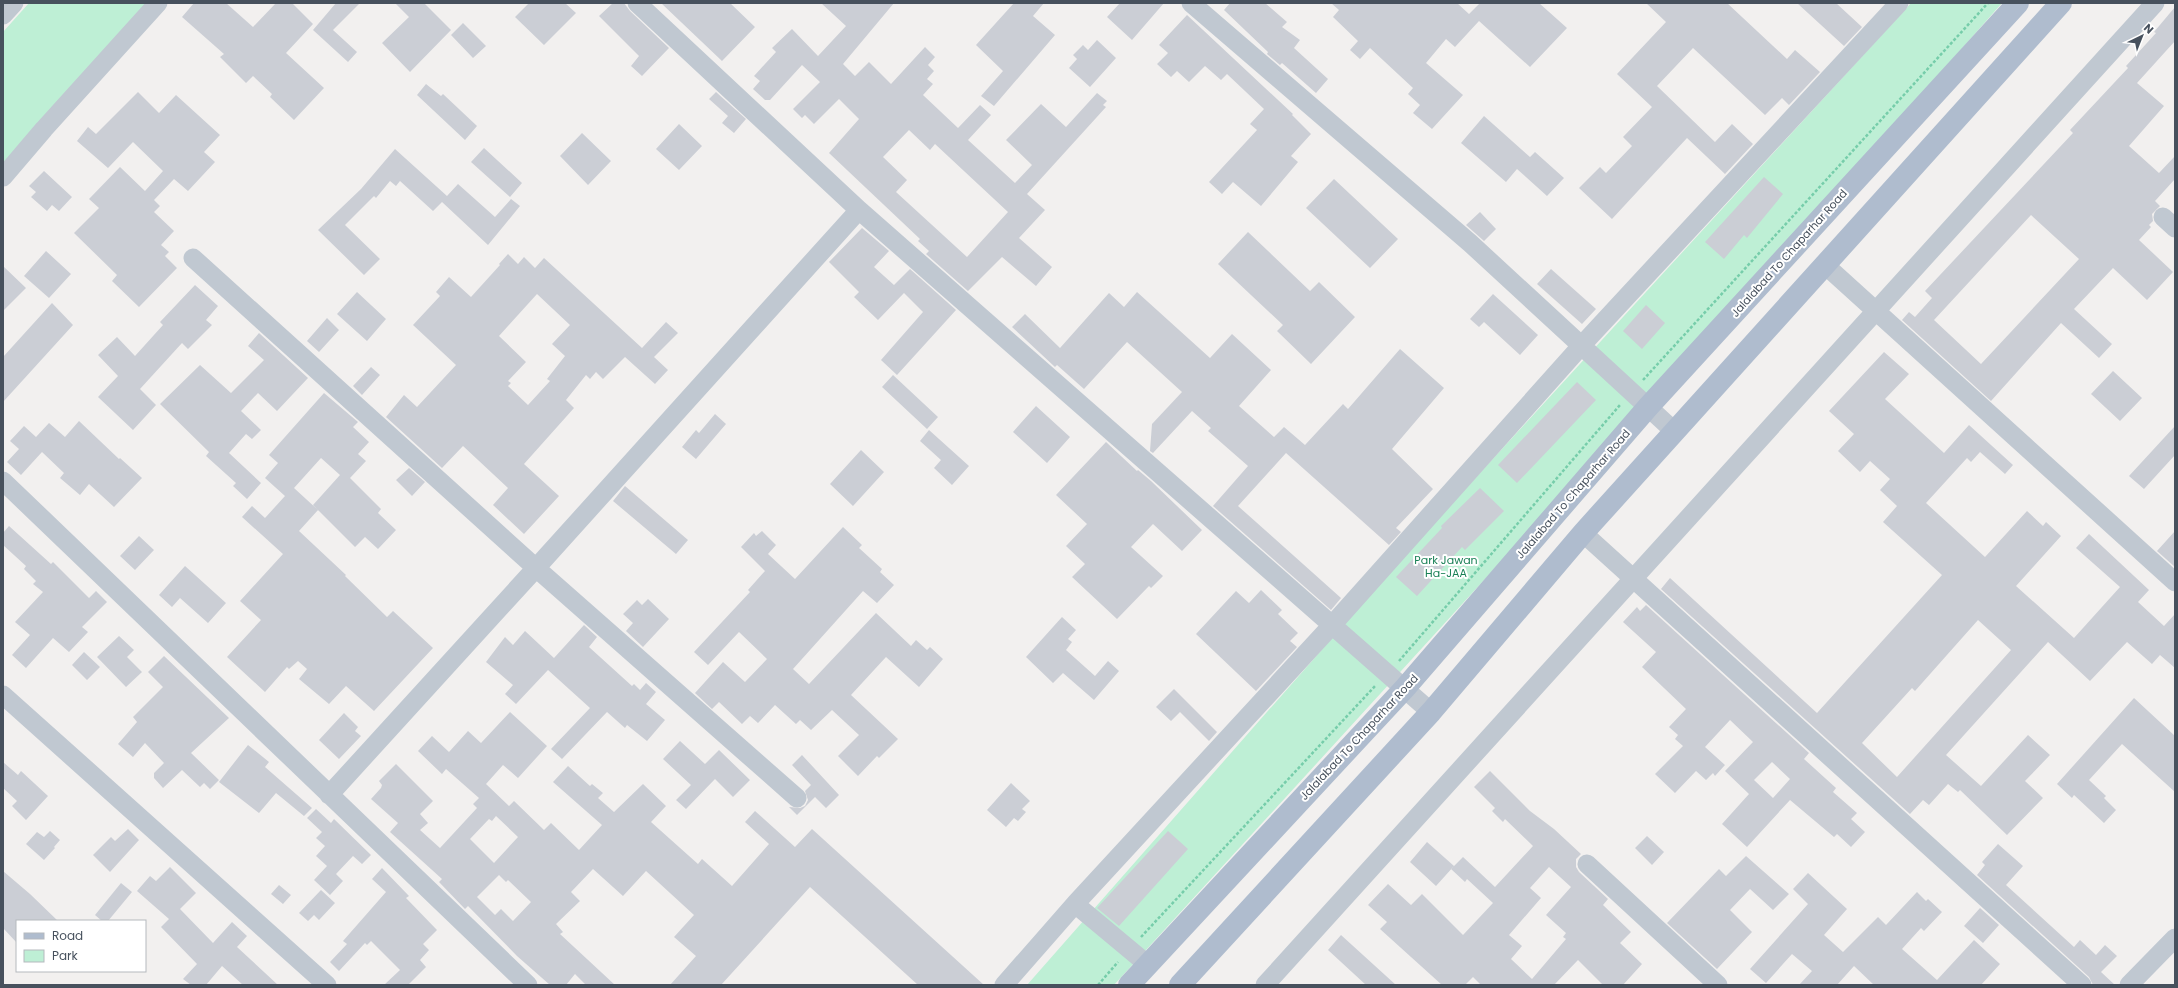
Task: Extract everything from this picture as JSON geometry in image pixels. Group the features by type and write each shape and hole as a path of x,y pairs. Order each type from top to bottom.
{"main road":[{"name":"Jalalabad To Chaparhar Road","path":"1129,985 1405,688 1648,407 2018,3"},
{"path":"1180,985 1431,712 1583,533 2061,3"}],"street":[{"path":"3,16 14,3"},
{"path":"3,177 44,129 158,3"},
{"path":"637,3 859,210 1333,624 1431,712"},
{"path":"1190,3 1470,243 1674,431"},
{"path":"1004,985 1075,904 1333,624 1581,346 1899,3"},
{"path":"1265,985 2155,3"},
{"path":"329,795 859,210"},
{"path":"193,258 536,568 797,798"},
{"path":"1824,264 2175,582"},
{"path":"3,481 528,985"},
{"path":"1583,533 2082,985"},
{"path":"3,695 327,985"},
{"path":"1587,864 1718,985"},
{"path":"1075,904 1147,964"},
{"path":"2130,985 2175,938"}],"path":[{"path":"1098,985 1220,850 1388,673 1632,392 1988,3"}],"green space":[{"path":"29,3 151,3 3,168 3,32"},
{"name":"Park Jawan Ha-JAA","path":"1911,3 2002,3 1672,373 1114,985 1027,985 1413,546"}],"building":[{"path":"194,3 226,3 253,27 276,3 292,3 313,24 286,53 324,88 294,120 270,97 272,94 253,76 246,83 220,57 224,54 182,17"},
{"path":"336,3 360,3 333,30 357,52 348,62 313,30"},
{"path":"395,3 424,3 451,30 410,72 382,43 409,17"},
{"path":"529,3 565,3 576,13 544,45 515,17"},
{"path":"613,3 624,3 630,11 669,48 642,76 631,66 639,56 599,16"},
{"path":"661,3 730,3 755,27 722,61"},
{"path":"821,3 894,3 843,64 855,76 869,62 891,84 925,47 935,57 928,65 934,71 927,79 933,84 923,95 958,128 980,105 991,115 968,140 1015,183 1032,165 1006,140 1041,104 1066,127 1097,93 1107,101 1103,105 1106,107 1027,194 1045,210 1019,238 1052,267 1036,286 1002,257 968,291 926,254 929,251 918,241 920,239 829,153 859,119 839,99 814,124 805,115 802,118 793,109 820,82 802,65 770,100 765,100 753,89 760,81 754,76 776,52 772,48 792,29 818,56 846,26","holes":["909,130 930,150 935,144 1008,212 967,257 896,192 907,180 883,157"]},
{"path":"1014,3 1044,3 1033,16 1055,35 994,106 981,96 1003,71 976,45"},
{"path":"1120,3 1164,3 1132,40 1107,17"},
{"path":"1230,3 1265,3 1287,22 1282,27 1300,40 1294,48 1328,79 1316,93 1282,63 1280,65 1267,54 1268,52 1224,10"},
{"path":"1331,3 1457,3 1469,14 1480,3 1539,3 1567,28 1530,67 1479,21 1455,47 1446,39 1426,63 1463,95 1432,129 1413,113 1420,105 1408,94 1413,88 1370,48 1360,59 1350,50 1358,41 1333,17 1339,10"},
{"path":"1646,3 1727,3 1787,59 1795,50 1820,72 1789,105 1782,98 1765,115 1693,48 1657,86 1715,142 1732,124 1753,144 1725,174 1687,138 1612,219 1579,188 1600,167 1606,173 1632,146 1623,137 1652,107 1617,74 1666,22"},
{"path":"1797,3 1836,3 1862,27 1844,46"},
{"path":"2175,7 2175,41 2137,83 2164,106 2129,146 2159,173 2175,156 2175,179 2155,201 2160,206 2152,214 2153,221 2149,225 2151,227 2139,240 2173,272 2147,300 2113,268 2074,309 2112,344 2099,358 2061,323 1991,401 1902,320 1909,312 1915,317 1932,298 1925,291 2073,133 2070,130 2128,68 2126,66 2156,33 2154,32","holes":["2031,215 2079,259 1981,364 1934,320"]},
{"path":"1187,15 1293,114 1292,115 1311,134 1291,156 1298,162 1261,206 1233,182 1222,194 1209,182 1257,130 1250,124 1264,109 1227,74 1221,80 1205,66 1189,82 1177,71 1171,77 1157,64 1168,53 1159,45"},
{"path":"463,23 486,46 473,58 451,35"},
{"path":"1097,40 1116,58 1090,87 1069,68 1077,59 1073,55 1083,45 1088,50"},
{"path":"426,84 441,96 443,94 477,126 465,140 417,95"},
{"path":"138,92 159,113 176,95 220,135 204,152 215,162 188,191 174,179 154,200 160,206 154,212 174,231 161,245 169,252 165,256 177,268 139,307 112,281 117,275 74,233 99,208 89,199 120,167 145,191 163,171 133,142 108,168 77,141 88,127 96,134"},
{"path":"716,92 746,119 734,133 722,123 728,116 709,99"},
{"path":"1484,116 1530,157 1535,152 1564,178 1547,196 1517,169 1506,182 1461,143"},
{"path":"679,124 702,146 679,170 656,149"},
{"path":"582,133 611,161 588,185 560,156"},
{"path":"484,148 522,183 510,197 471,162"},
{"path":"395,149 447,196 458,184 495,217 511,199 520,206 488,245 442,202 433,211 400,181 396,186 390,181 376,198 374,196 345,225 380,259 364,275 318,230 361,189"},
{"path":"44,171 72,197 59,211 52,205 47,211 31,197 36,192 29,186"},
{"path":"1764,177 1783,194 1747,238 1744,235 1724,259 1705,242"},
{"path":"1334,179 1398,239 1370,268 1306,208"},
{"path":"1480,212 1496,229 1484,241 1466,225"},
{"path":"862,228 889,251 874,267 894,285 910,269 956,310 897,375 881,360 923,312 904,293 878,320 854,297 859,292 829,262"},
{"path":"1248,232 1310,291 1319,282 1355,317 1311,364 1277,331 1283,325 1218,264"},
{"path":"46,251 71,274 49,298 24,276"},
{"path":"508,254 518,264 524,257 535,268 544,258 642,348 666,322 678,333 654,357 668,370 655,384 625,357 603,379 596,372 590,379 586,375 566,400 574,408 524,464 559,496 524,534 493,505 508,488 463,446 442,468 386,417 404,395 417,407 456,365 413,325 440,296 436,292 449,277 471,297 500,265 499,264","holes":["537,294 570,325 552,344 565,356 547,379 550,381 528,405 508,386 511,383 508,381 526,362 499,336"]},
{"path":"3,266 26,288 3,311"},
{"path":"1551,269 1596,309 1582,324 1537,284"},
{"path":"195,285 218,306 206,320 212,325 188,349 182,343 140,389 156,405 133,430 98,397 118,376 98,355 117,337 135,356 163,325 160,322"},
{"path":"357,292 386,319 367,341 337,314"},
{"path":"1137,292 1210,358 1232,334 1271,370 1239,406 1274,437 1284,427 1305,445 1343,404 1348,409 1400,349 1444,388 1392,449 1433,489 1396,528 1401,532 1389,545 1286,453 1238,506 1341,598 1331,610 1213,506 1248,466 1208,431 1211,428 1192,411 1153,453 1150,451 1152,424 1182,392 1127,342 1084,389 1057,365 1055,367 1012,327 1025,314 1060,348 1109,293 1124,307"},
{"path":"1493,294 1538,335 1520,355 1484,322 1479,327 1470,319"},
{"path":"52,303 73,325 3,402 3,357"},
{"path":"1646,305 1665,323 1642,349 1623,331"},
{"path":"327,318 339,330 319,352 307,341"},
{"path":"259,333 308,378 277,411 258,393 241,411 261,430 252,439 246,434 229,453 261,483 247,499 233,486 236,483 206,456 209,452 160,404 200,365 231,393 264,360 248,346"},
{"path":"1884,352 1909,374 1885,399 1944,453 1969,425 2013,465 2005,474 1980,452 1971,462 1967,458 1926,503 1985,557 2027,511 2043,526 2046,522 2061,536 2016,586 2074,638 2120,587 2076,548 2089,534 2149,590 2138,602 2164,626 2175,614 2175,668 2160,655 2152,664 2127,642 2090,681 2048,642 1946,755 1981,786 2028,735 2050,755 2025,781 2043,798 2007,835 1960,790 1958,792 1948,784 1929,805 1923,800 1910,814 1661,589 1670,578 1817,713 1942,575 1883,522 1897,506 1880,490 1890,479 1870,461 1860,472 1838,451 1854,434 1829,411","holes":["1978,620 2011,650 1897,777 1862,743 1912,688 1915,691"]},
{"path":"371,367 380,375 362,395 353,386"},
{"path":"2113,371 2142,398 2120,421 2091,394"},
{"path":"893,375 938,417 927,429 882,387"},
{"path":"1577,382 1596,400 1517,483 1498,465"},
{"path":"324,393 358,422 353,427 369,442 358,454 366,461 350,478 381,509 378,513 396,530 378,549 365,537 355,547 318,510 299,531 346,575 345,576 387,617 393,611 433,648 374,711 346,686 329,704 299,679 307,669 298,661 289,669 287,667 265,692 227,657 261,620 240,601 283,554 242,517 252,506 265,518 285,496 265,478 278,463 269,455","holes":["321,458 340,475 313,505 318,510 294,488"]},
{"path":"1036,406 1070,437 1047,463 1013,432"},
{"path":"715,414 726,424 696,459 682,447 696,430 699,433"},
{"path":"79,421 119,459 120,458 142,478 114,507 89,484 80,495 60,478 64,473 42,452 21,475 7,462 19,449 10,441 24,426 36,437 49,423 65,437"},
{"path":"2175,426 2175,455 2144,489 2129,476"},
{"path":"929,430 969,466 952,485 934,468 941,460 920,441"},
{"path":"1106,442 1137,471 1138,470 1151,481 1202,530 1182,551 1153,524 1131,547 1163,576 1151,588 1149,586 1117,619 1072,577 1085,564 1066,546 1087,524 1056,495"},
{"path":"861,450 884,472 853,506 830,484"},
{"path":"409,468 425,482 412,496 396,480"},
{"path":"625,486 688,540 676,554 613,501"},
{"path":"1480,488 1504,511 1465,550 1462,547 1417,596 1396,577 1442,528 1441,526"},
{"path":"9,526 51,564 53,562 89,598 96,591 107,602 82,627 88,632 69,652 53,638 26,668 12,655 30,635 15,622 43,592 33,584 36,581 24,569 26,566 3,545 3,533"},
{"path":"843,527 862,545 859,548 882,569 880,572 894,585 877,603 863,591 793,669 809,684 876,613 911,646 916,640 927,650 930,647 943,659 919,687 886,657 851,695 898,739 879,758 877,756 858,776 838,756 859,735 832,710 811,730 800,720 796,724 775,705 758,723 750,716 742,724 719,702 712,709 695,693 723,662 745,682 767,659 739,632 708,665 694,652 750,592 748,590 765,571 741,547 754,533 756,536 762,531 776,545 768,554 795,579"},
{"path":"2175,531 2175,567 2157,551"},
{"path":"139,536 154,550 135,570 120,556"},
{"path":"185,566 226,603 208,623 180,598 172,607 159,595"},
{"path":"1261,590 1282,610 1278,614 1298,633 1290,641 1297,647 1256,691 1196,634 1236,591 1249,603"},
{"path":"648,599 669,619 643,647 626,631 633,623 623,614 637,600 642,605"},
{"path":"1646,605 1809,753 1804,759 1836,788 1833,792 1857,813 1851,819 1865,832 1851,847 1837,834 1834,837 1790,800 1747,847 1722,824 1749,794 1725,771 1753,742 1730,720 1705,747 1725,765 1715,776 1713,773 1706,780 1696,771 1675,793 1655,774 1683,746 1675,739 1678,735 1669,727 1686,709 1642,667 1656,652 1623,622 1637,607 1640,611","holes":["1772,762 1790,779 1773,798 1754,780"]},
{"path":"1062,617 1076,630 1068,639 1072,642 1066,650 1095,676 1108,661 1119,671 1094,700 1063,673 1053,683 1026,657"},
{"path":"584,625 597,637 589,647 632,686 634,684 640,690 646,683 656,692 646,704 665,720 647,741 627,725 625,728 607,712 562,759 551,749 590,708 548,670 516,704 505,694 513,685 486,662 505,637 513,645 525,631 554,658"},
{"path":"119,636 134,650 127,657 142,672 126,687 97,657"},
{"path":"84,652 100,667 87,680 72,665"},
{"path":"164,656 229,718 191,753 219,780 210,789 204,783 200,787 182,770 163,788 154,778 154,773 164,763 145,743 133,757 118,744 137,722 133,717 163,687 148,672"},
{"path":"1174,689 1217,732 1209,741 1180,712 1171,721 1156,707"},
{"path":"2134,698 2175,736 2175,792 2122,744 2089,780 2106,796 2104,798 2116,810 2104,823 2074,795 2072,798 2057,784"},
{"path":"510,712 547,746 518,778 503,765 486,784 509,806 514,801 544,830 551,823 579,850 602,825 553,782 568,766 590,786 592,784 603,793 598,798 614,812 643,784 666,806 651,822 698,864 702,859 732,886 769,844 745,822 755,811 795,847 812,829 984,985 918,985 810,887 721,985 670,985 696,956 674,937 694,915 646,871 623,896 593,869 571,892 580,901 556,924 563,932 560,934 615,985 586,985 575,974 566,985 550,985 517,956 468,906 465,909 439,882 442,879 390,832 398,823 371,799 381,788 382,785 379,781 396,764 433,801 420,814 428,823 420,830 440,848 477,808 473,804 479,798 446,769 442,774 418,751 432,736 449,752 468,731 481,743","holes":["496,816 518,837 494,863 470,839 489,819 492,821","499,875 506,882 508,880 531,902 513,921 501,909 495,915 477,897"]},
{"path":"344,713 358,727 355,731 361,736 339,759 319,740"},
{"path":"680,741 705,764 719,750 750,780 733,797 715,779 686,809 676,800 691,785 663,759"},
{"path":"248,745 269,762 265,767 312,808 304,816 276,793 259,813 219,782"},
{"path":"802,755 839,795 826,808 815,797 797,815 789,807 800,808 805,806 808,800 805,791 811,785 792,765"},
{"path":"3,762 18,775 21,771 48,796 26,820 12,806 17,801 3,788"},
{"path":"1490,771 1530,811 1554,829 1581,854 1576,859 1576,867 1579,872 1608,899 1603,905 1631,932 1620,943 1642,964 1623,985 1603,985 1578,960 1554,985 1481,985 1473,977 1465,985 1442,985 1380,929 1387,922 1368,905 1388,884 1411,905 1422,894 1463,935 1493,903 1467,879 1465,882 1451,869 1463,857 1495,887 1533,846 1505,819 1503,822 1492,811 1495,808 1474,787","holes":["1549,867 1571,887 1546,915 1566,933 1563,937 1566,939 1532,979 1511,959 1522,946 1509,935 1541,898 1530,888"]},
{"path":"1011,783 1030,801 1022,809 1026,812 1018,821 1014,818 1006,827 987,810"},
{"path":"316,809 331,823 334,819 371,855 362,864 353,856 336,874 343,881 330,895 314,880 327,866 316,856 325,846 316,838 322,832 307,818"},
{"path":"128,829 139,840 110,872 93,855 111,837 115,841"},
{"path":"50,831 60,840 44,860 26,844 37,832 44,837"},
{"path":"1168,831 1188,849 1119,926 1097,908"},
{"path":"1647,836 1664,852 1652,865 1635,848"},
{"path":"1427,842 1454,866 1436,886 1410,862"},
{"path":"1998,844 2023,866 2006,885 2074,947 2080,940 2096,955 2105,945 2117,956 2101,972 2115,985 2093,985 2089,977 1977,875 1985,865 1982,862"},
{"path":"1746,856 1789,894 1773,910 1750,889 1730,910 1752,932 1717,969 1667,923 1719,869 1726,876"},
{"path":"170,867 196,893 180,909 213,943 232,922 247,936 237,947 278,985 243,985 222,966 206,985 191,985 183,979 197,964 161,927 169,919 137,891 150,876 156,881"},
{"path":"382,868 409,896 406,898 437,930 423,944 429,950 420,960 426,967 408,985 384,985 400,970 371,941 367,945 365,943 339,971 330,962 347,944 343,941 386,892 372,879"},
{"path":"3,871 57,920 16,920 16,942 3,928"},
{"path":"1808,873 1847,909 1824,935 1843,952 1878,917 1886,925 1917,892 1926,901 1928,899 1942,912 1924,931 1921,928 1902,949 1937,980 1974,940 2000,964 1981,985 1874,985 1854,966 1837,985 1799,985 1812,971 1792,954 1766,983 1750,969 1808,904 1793,889"},
{"path":"121,883 132,892 109,920 101,920 95,915"},
{"path":"279,885 291,895 283,904 271,894"},
{"path":"321,890 335,903 319,920 314,915 308,921 299,913"},
{"path":"1980,908 1999,925 1983,943 1964,926"},
{"path":"1341,935 1396,985 1366,985 1328,950"}]}
